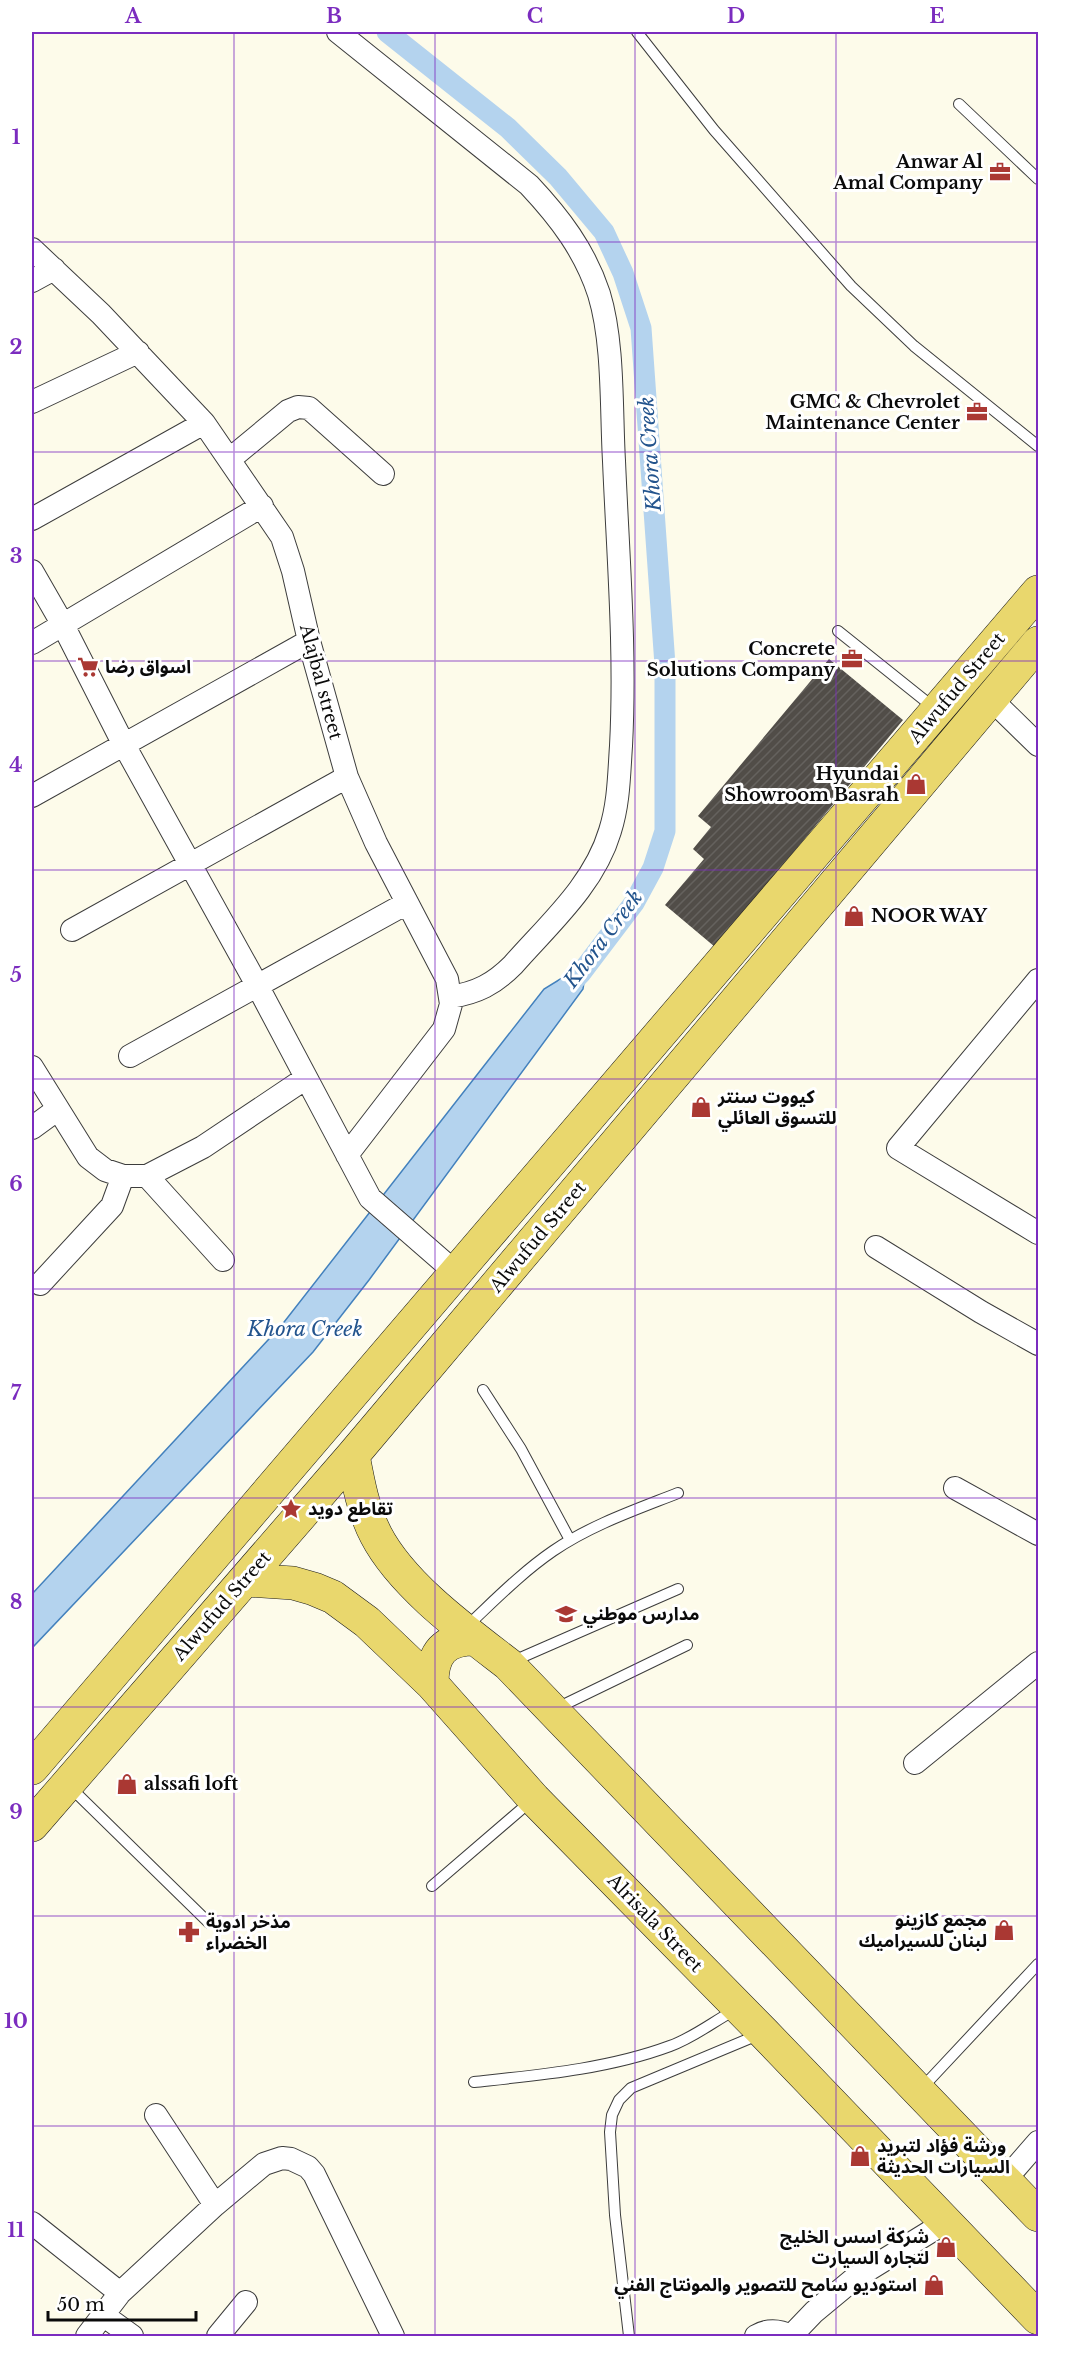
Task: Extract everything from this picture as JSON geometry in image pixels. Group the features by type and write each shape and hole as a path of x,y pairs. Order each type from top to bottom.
{"main road":[{"name":"Alwufud Street","path":"32,1768 1038,592"},
{"name":"Alwufud Street","path":"32,1825 353,1455 1038,643"},
{"path":"353,1455 367,1515 386,1552 413,1583 469,1634 508,1664 1038,2215"},
{"name":"Alrisala Street","path":"245,1580 293,1583 333,1597 367,1622 432,1684 534,1799 764,2032 1038,2318"},
{"path":"432,1684 432,1669 437,1655 447,1645 469,1634"}],"street":[{"path":"338,32 529,185 546,203 568,231 590,271 599,297 606,332 622,621 623,714 614,816 604,849 587,879 513,965 485,988 468,995 450,997"},
{"name":"Alajbal street","path":"32,249 138,352 204,423 282,537 347,777 376,843 442,967 450,997 448,1017 440,1035 347,1155"},
{"path":"32,281 54,269"},
{"path":"32,402 138,352"},
{"path":"230,459 288,411 298,407 309,408 383,474"},
{"path":"32,519 204,423"},
{"path":"32,643 262,506"},
{"path":"32,571 370,1198 455,1272"},
{"path":"32,796 123,743 309,641"},
{"path":"992,700 1038,745"},
{"path":"72,930 347,777"},
{"path":"130,1056 407,903"},
{"path":"1038,980 898,1148 1038,1233"},
{"path":"32,1067 88,1157 105,1170 123,1176 147,1176 204,1147 306,1078"},
{"path":"32,1128 58,1109"},
{"path":"40,1284 112,1206 123,1176"},
{"path":"147,1176 223,1260"},
{"path":"876,1247 981,1312 1038,1344"},
{"path":"955,1488 1038,1534"},
{"path":"915,1763 1038,1663"},
{"path":"156,2115 215,2205"},
{"path":"1005,2180 1038,2142"},
{"path":"87,2337 120,2293 215,2205 264,2164 273,2160 291,2159 308,2167 319,2182 393,2337"},
{"path":"756,2337 774,2331 791,2336 821,2306 855,2278 946,2222"},
{"path":"32,2223 120,2293"},
{"path":"218,2337 246,2302"},
{"path":"103,2315 132,2337"}],"lane":[{"path":"637,32 714,130 851,286 923,354 1038,446"},
{"path":"959,104 1038,179"},
{"path":"838,631 938,711"},
{"path":"483,1390 526,1459 570,1540"},
{"path":"469,1634 537,1564 570,1540 678,1493"},
{"path":"508,1664 678,1589"},
{"path":"552,1710 687,1645"},
{"path":"68,1784 209,1923"},
{"path":"432,1886 534,1799"},
{"path":"919,2091 1038,1964"},
{"path":"474,2082 556,2073 672,2046 738,2008"},
{"path":"629,2337 615,2215 610,2132 612,2115 619,2100 631,2088 764,2032"}],"water":[{"name":"Khora Creek","path":"581,973 584,982 583,989 369,1280 313,1352 32,1648 32,1594 281,1326 544,989 562,978"}],"building":[{"path":"829,659 903,720 715,947 665,905 704,859 693,849 711,827 698,816"}],"waterway":[{"name":"Khora Creek","path":"387,32 508,128 558,177 604,232 623,273 641,328 665,665 665,831 653,868 634,903 581,973 561,994"}],"place":[{"name":"Anwar Al Amal Company","path":"1000,172"},
{"name":"GMC & Chevrolet Maintenance Center","path":"977,412"},
{"name":"Concrete Solutions Company","path":"852,659"},
{"name":"اسواق رضا","path":"88,667"},
{"name":"Hyundai Showroom Basrah","path":"916,784"},
{"name":"NOOR WAY","path":"854,916"},
{"name":"كيووت سنتر للتسوق العائلي","path":"701,1107"},
{"name":"تقاطع دويد","path":"291,1509"},
{"name":"مدارس موطني","path":"566,1614"},
{"name":"alssafi loft","path":"127,1784"},
{"name":"مجمع كازينو لبنان للسيراميك","path":"1004,1930"},
{"name":"مذخر ادوية الخضراء","path":"189,1932"},
{"name":"ورشة فؤاد لتبريد السيارات الحديثة","path":"860,2156"},
{"name":"شركة اسس الخليج لتجاره السيارت","path":"946,2247"},
{"name":"استوديو سامح للتصوير والمونتاج الفني","path":"934,2285"}]}
